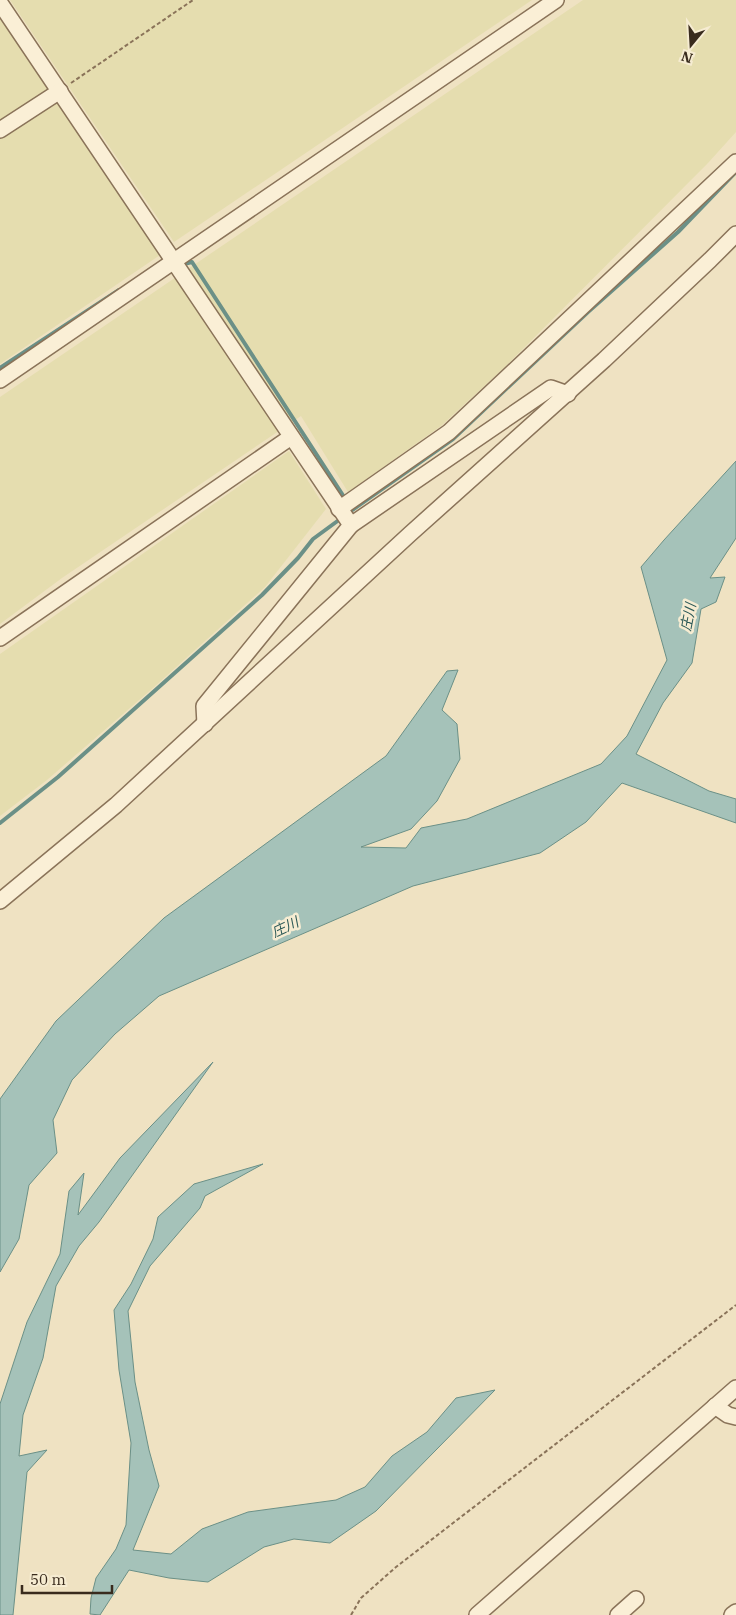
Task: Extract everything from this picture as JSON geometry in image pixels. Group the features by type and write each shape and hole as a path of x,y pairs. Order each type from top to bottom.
{"street":[{"path":"0,380 556,0"},
{"path":"0,3 351,525"},
{"path":"0,130 60,91"},
{"path":"339,509 450,432 736,162"},
{"path":"0,901 116,805 410,534 568,394 736,234"},
{"path":"205,724 204,706 351,525 551,388 568,394"},
{"path":"0,638 292,437"},
{"path":"476,1615 736,1388"},
{"path":"715,1406 728,1415 736,1417"},
{"path":"618,1615 636,1599"},
{"path":"732,1615 736,1612"}],"path":[{"path":"60,91 193,0"},
{"path":"351,1615 361,1598 396,1566 736,1305"}],"shaded area":[{"path":"10,0 532,0 174,242"},
{"path":"583,0 736,0 736,132 708,163 506,366 441,426 348,492 301,416 62,578 0,624 0,397"},
{"path":"0,15 49,88 0,121"},
{"path":"55,97 160,255 0,364 0,134"},
{"path":"289,451 326,509 265,587 47,780 0,816 0,654"}],"water":[{"name":"庄川","path":"736,461 736,538 710,578 725,577 716,602 701,609 692,663 663,703 636,754 709,791 736,799 736,823 622,783 586,822 540,853 413,886 159,996 115,1034 72,1080 53,1120 57,1153 29,1185 19,1239 0,1272 0,1099 56,1021 164,918 386,756 447,671 458,670 442,710 457,724 460,759 437,801 411,829 361,847 406,848 421,828 467,819 601,764 627,736 667,660 641,567"},
{"path":"213,1062 99,1222 79,1246 56,1286 43,1358 23,1415 19,1456 47,1450 27,1472 13,1615 0,1615 0,1404 27,1322 60,1254 69,1191 84,1173 78,1215 120,1158"},
{"path":"263,1164 205,1196 200,1208 150,1266 128,1311 135,1382 149,1450 159,1486 133,1550 171,1554 202,1529 248,1512 336,1500 365,1487 392,1456 427,1432 456,1398 495,1390 376,1511 330,1543 294,1539 264,1547 208,1582 169,1578 129,1570 100,1615 90,1614 91,1598 96,1578 116,1549 126,1525 131,1443 119,1370 114,1310 131,1284 153,1239 158,1217 194,1184"}],"waterway":[{"path":"348,513 453,439 588,312 678,232 735,173"},
{"path":"180,265 192,262 346,500"},
{"path":"0,368 119,290"},
{"path":"0,823 58,777 262,595 298,558 313,539 343,517"}]}
